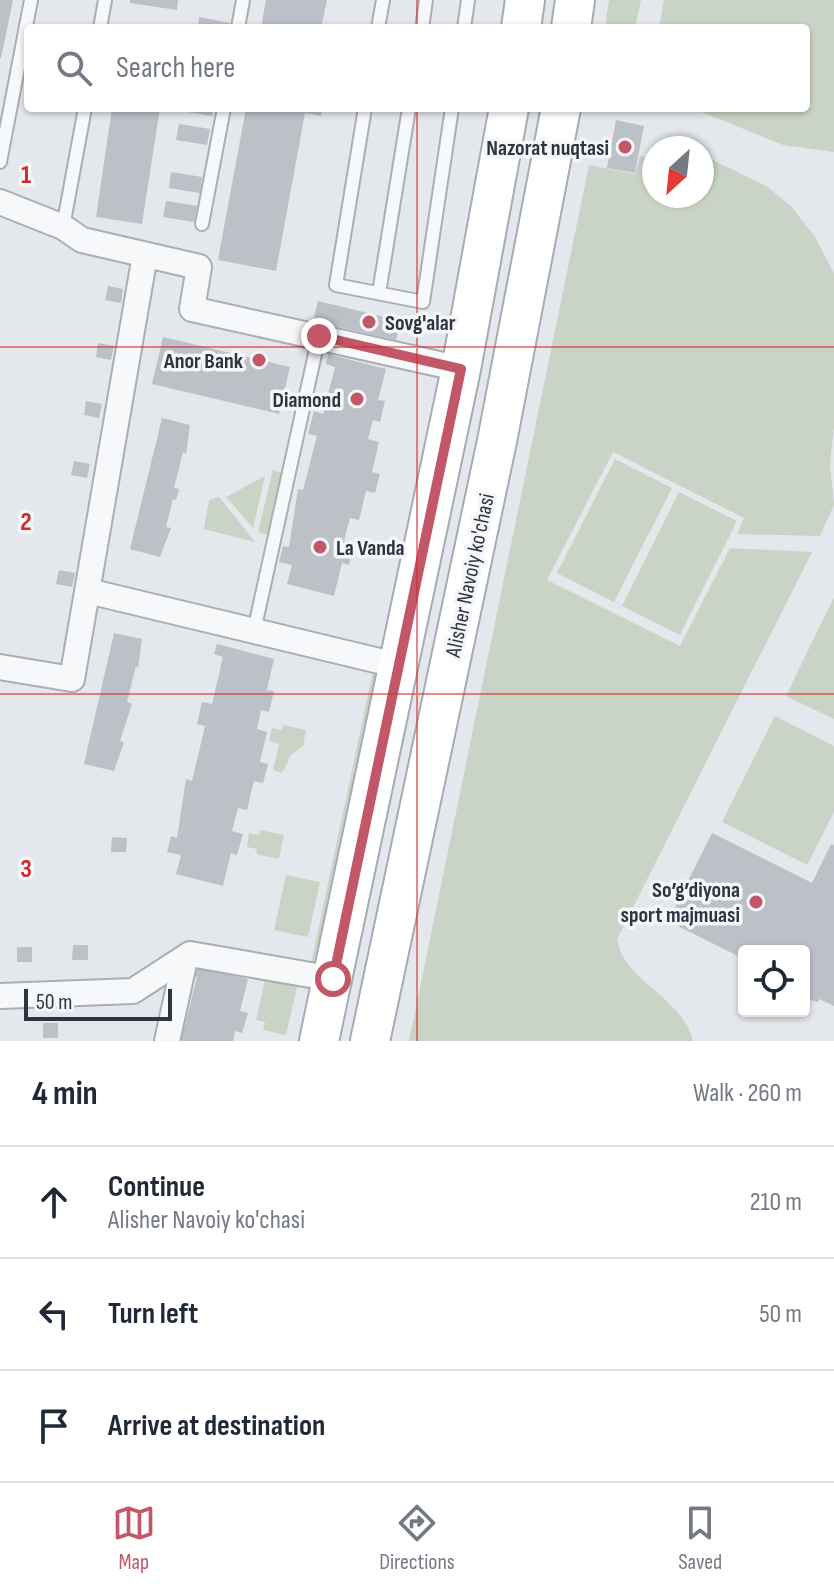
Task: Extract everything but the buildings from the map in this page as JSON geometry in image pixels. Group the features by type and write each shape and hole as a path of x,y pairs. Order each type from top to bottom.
{"main road":[{"path":"522,24 525,0"},
{"path":"572,24 575,0"},
{"path":"319,1041 461,369 508,112"},
{"name":"Alisher Navoiy ko'chasi","path":"370,1041 497,441 560,112"}],"street":[{"path":"0,202 63,227 82,240 199,267 192,309 461,369"},
{"path":"0,667 72,679 145,255"},
{"path":"88,591 400,666"},
{"path":"0,996 133,991 190,954 333,979"},
{"path":"167,1041 185,959"}],"lane":[{"path":"26,24 31,0"},
{"path":"101,24 105,0"},
{"path":"239,24 243,0"},
{"path":"379,24 383,0"},
{"path":"423,24 426,0"},
{"path":"465,24 468,0"},
{"path":"0,162 24,37"},
{"path":"63,227 84,112"},
{"path":"202,224 223,112"},
{"path":"364,112 336,285 423,302 451,112"},
{"path":"379,293 408,112"},
{"path":"254,631 319,336"}],"green space":[{"path":"609,0 641,0 636,24 606,24"},
{"path":"664,0 834,0 834,152 783,145 702,112 810,112 810,24 660,24"},
{"path":"640,156 642,208 714,208 714,161 766,186 790,205 815,237 834,273 834,427 830,465 834,505 820,536 737,534 744,518 613,452 547,580 680,646 730,548 812,552 617,939 630,966 677,1012 687,1025 693,1041 409,1041 589,165 635,174"},
{"path":"615,459 672,488 614,602 557,573"},
{"path":"273,470 283,473 270,536 258,532"},
{"path":"265,476 253,528 226,497"},
{"path":"679,492 737,521 680,635 622,606"},
{"path":"219,497 255,542 204,529 209,500"},
{"path":"834,597 834,719 786,696"},
{"path":"373,671 379,677 319,975 308,978"},
{"path":"775,716 834,746 834,812 807,865 722,822"},
{"path":"283,725 306,730 303,746 291,755 282,773 273,770 279,744 269,741 272,728 282,730"},
{"path":"260,830 284,835 279,859 256,854 257,849 247,847 249,833 259,835"},
{"path":"286,875 320,882 308,937 274,930"},
{"path":"265,980 297,987 286,1035 263,1030 265,1022 256,1020"}],"place":[{"name":"Nazorat nuqtasi","path":"625,147"},
{"name":"Sovg'alar","path":"369,322"},
{"name":"Anor Bank","path":"259,360"},
{"name":"Diamond","path":"357,399"},
{"name":"La Vanda","path":"320,547"},
{"name":"So’g’diyona sport majmuasi","path":"756,902"}],"route":[{"path":"319,336 461,369 333,979"}]}
